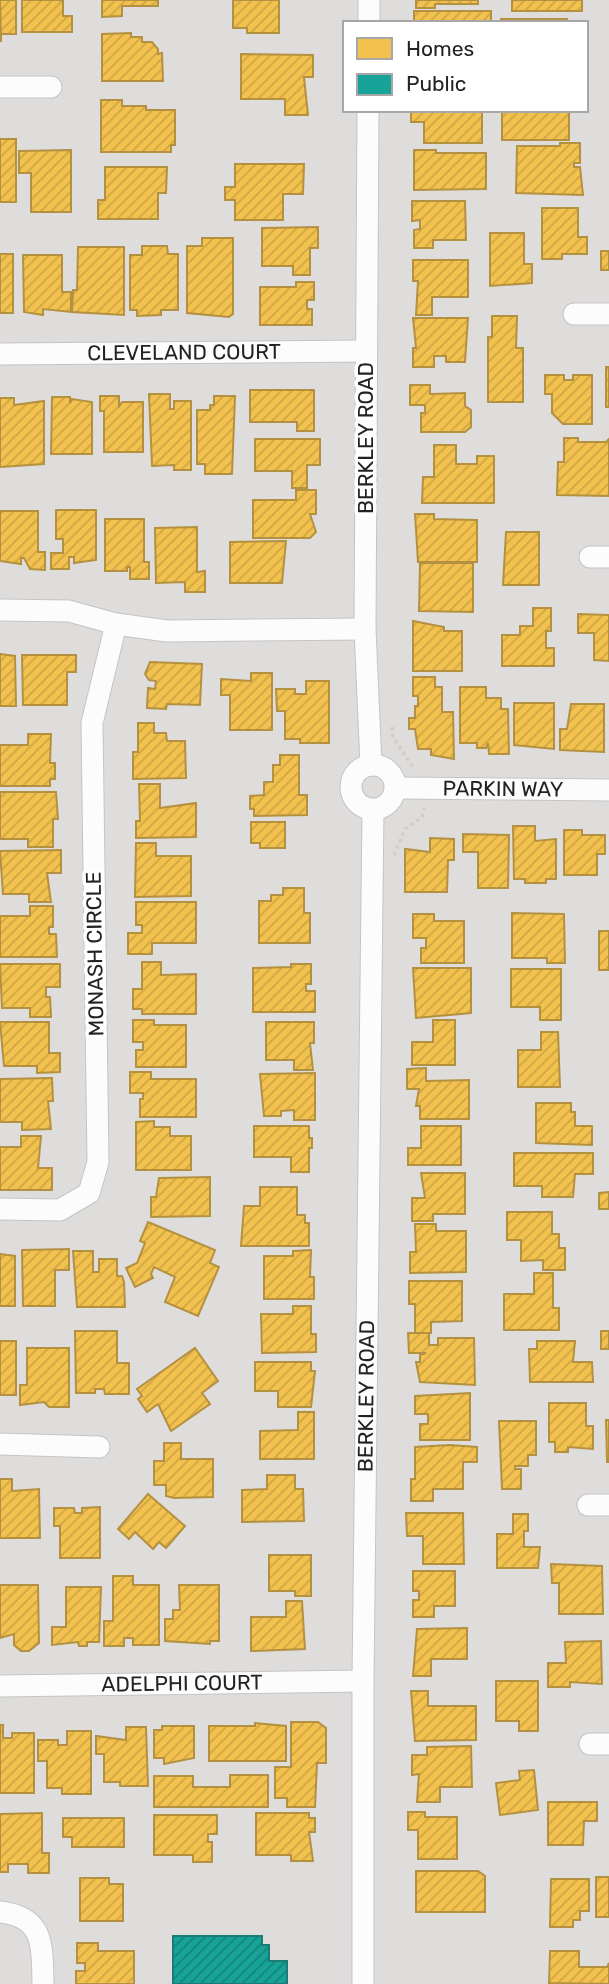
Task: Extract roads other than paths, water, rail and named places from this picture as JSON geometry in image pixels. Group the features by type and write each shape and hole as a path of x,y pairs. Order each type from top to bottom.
{"street":[{"path":"369,0 369,21"},
{"path":"0,88 51,87"},
{"name":"BERKLEY ROAD","path":"368,112 365,629 371,765"},
{"path":"574,314 609,314"},
{"name":"CLEVELAND COURT","path":"0,354 366,351"},
{"path":"0,610 69,611 116,624 167,631 365,629"},
{"name":"MONASH CIRCLE","path":"0,1209 60,1210 89,1193 99,1162 92,723 116,624"},
{"path":"371,765 388,771 396,788 388,804 373,810 357,803 351,788 356,772 371,765"},
{"name":"PARKIN WAY","path":"396,788 609,790"},
{"name":"BERKLEY ROAD","path":"363,1984 363,1681 373,810"},
{"path":"0,1444 99,1447"},
{"name":"ADELPHI COURT","path":"0,1686 363,1681"},
{"path":"0,1912 23,1916 33,1924 43,1953 43,1984"}]}
